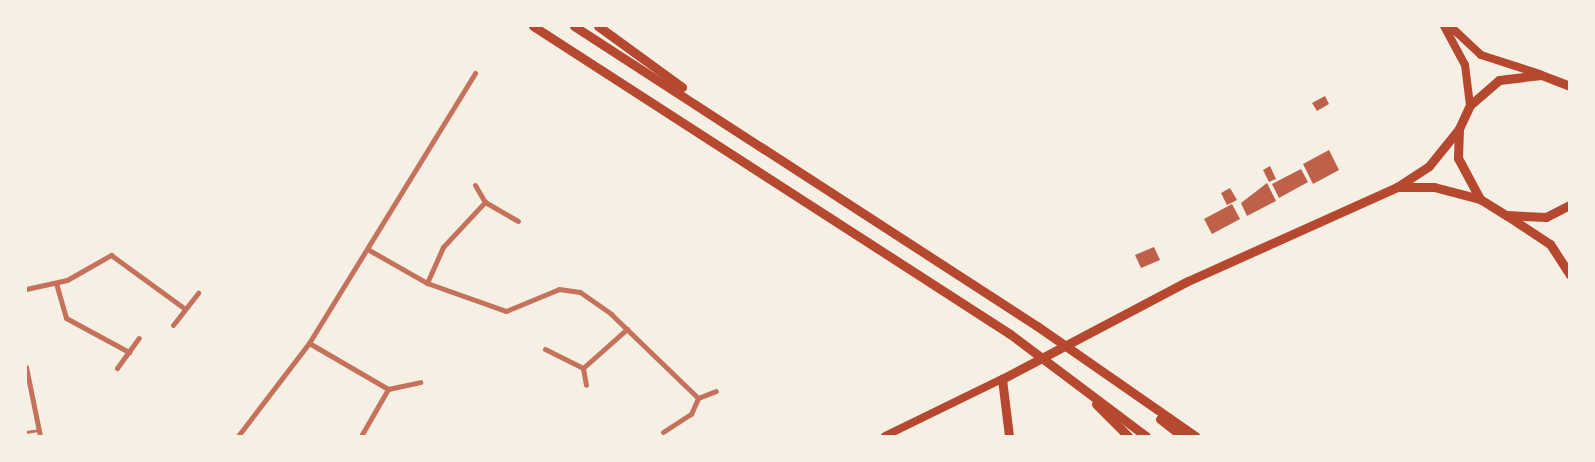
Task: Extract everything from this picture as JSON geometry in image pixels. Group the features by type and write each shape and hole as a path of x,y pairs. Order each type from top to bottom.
{"main road":[{"path":"524,26 610,73"},
{"path":"533,26 610,73 1010,334 1146,436"},
{"path":"574,26 731,125 1037,326 1195,436"},
{"path":"598,26 731,125"},
{"path":"1444,26 1466,65 1470,105"},
{"path":"1450,26 1481,55 1568,84"},
{"path":"885,436 1002,380 1188,281 1397,186 1429,166 1459,129 1470,105 1499,80 1541,75"},
{"path":"1459,129 1458,158 1480,199"},
{"path":"1397,186 1434,187 1480,199 1550,244 1569,275"},
{"path":"1506,215 1546,217 1569,206"},
{"path":"1088,362 1182,436"},
{"path":"1002,380 1009,436"},
{"path":"1074,380 1128,436"}],"street":[{"path":"238,436 309,343 369,250 475,73"},
{"path":"475,185 485,202 518,221"},
{"path":"427,283 444,247 485,202"},
{"path":"369,250 427,283 506,311 559,289 580,292 627,329 698,398"},
{"path":"26,289 56,283 111,255 184,308"},
{"path":"56,283 66,318 129,352"},
{"path":"173,325 198,292"},
{"path":"583,368 627,329"},
{"path":"117,368 139,338"},
{"path":"309,343 388,389 420,382"},
{"path":"545,349 583,368"},
{"path":"26,367 39,433"},
{"path":"583,368 586,385"},
{"path":"361,436 388,389"},
{"path":"663,432 691,414 698,398 716,391"}],"lane":[{"path":"26,432 39,433"}],"building":[{"path":"1325,96 1329,104 1317,111 1312,103"},
{"path":"1329,150 1339,170 1313,184 1303,164"},
{"path":"1270,166 1276,179 1269,182 1263,170"},
{"path":"1301,169 1308,182 1279,198 1272,184"},
{"path":"1267,183 1276,201 1247,216 1241,203"},
{"path":"1230,188 1237,200 1227,205 1221,193"},
{"path":"1232,204 1240,219 1212,234 1204,219"},
{"path":"1154,247 1160,260 1141,268 1135,255"}]}
